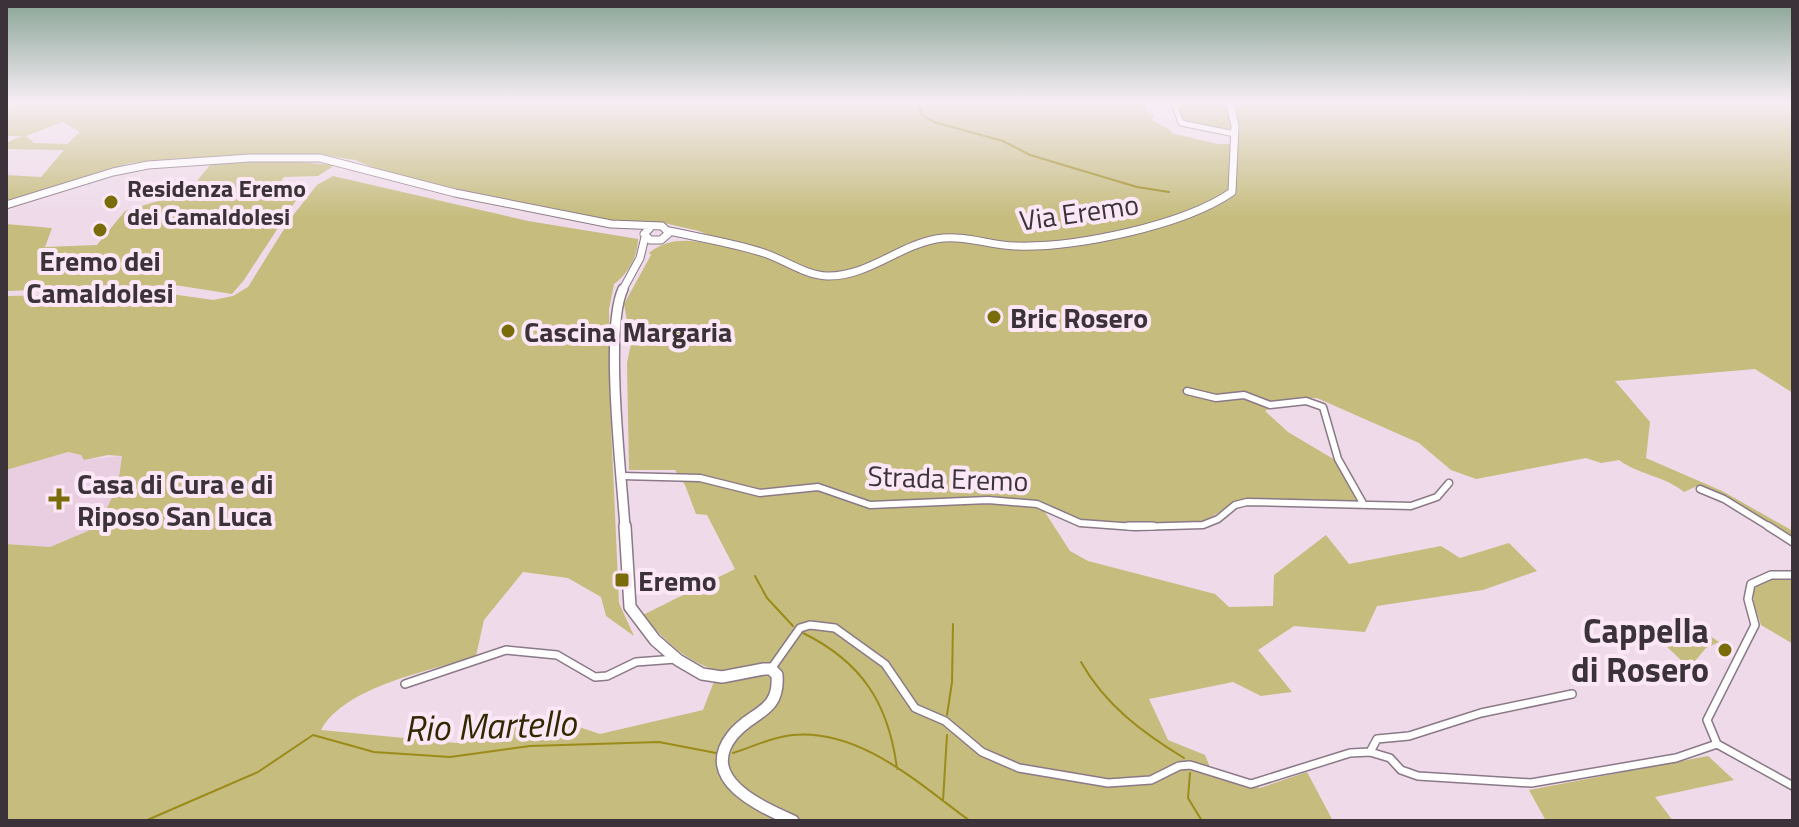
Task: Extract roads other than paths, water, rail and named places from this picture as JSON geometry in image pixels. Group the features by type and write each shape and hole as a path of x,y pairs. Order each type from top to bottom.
{"main road":[{"name":"Via Eremo","path":"665,236 705,240 765,253 814,274 829,276 848,273 933,239 971,238 1018,246 1121,234 1218,203 1227,197 1232,192 1235,142"},
{"path":"6,205 132,167 298,157 332,160 410,183 611,224 650,228 662,226 665,236"},
{"path":"611,224 645,236 665,236"},
{"path":"650,228 616,309 630,607 646,632 676,659 715,677 771,669 777,675 778,692 760,715 727,740 723,754 725,774 736,789 752,802 793,821"},
{"path":"640,258 665,236"}],"street":[{"path":"1187,391 1216,398 1244,395 1270,405 1300,401 1320,404 1338,459 1364,505"},
{"name":"Strada Eremo","path":"622,476 700,478 760,493 818,487 870,505 988,500 1037,504 1080,523 1135,527 1203,525 1241,503 1422,505 1437,497 1449,483"},
{"path":"1700,489 1724,499 1793,542"},
{"path":"1793,575 1774,572 1762,576 1749,588 1747,597 1755,625 1707,720 1717,744 1793,786"},
{"path":"771,669 800,628 810,625 835,628 885,664 915,708 945,721 982,752 1019,768 1108,783 1151,780 1179,766 1190,765 1251,784 1350,753 1370,752 1390,758 1401,770 1418,776 1531,783 1676,758 1717,744"},
{"path":"405,684 506,650 557,655 595,677 607,676 636,662 676,659"},
{"path":"1370,752 1377,739 1409,736 1481,713 1572,694"}],"waterway":[{"path":"1004,142 1030,155 1137,187 1169,192"},
{"path":"755,576 767,598 793,626"},
{"path":"947,715 952,682 953,624"},
{"path":"803,633 841,657 869,688 887,724 897,768"},
{"path":"1081,662 1113,705 1184,758"},
{"name":"Rio Martello","path":"145,821 258,772 313,735 374,752 450,757 530,746 659,742 716,753"},
{"name":"Rio Martello","path":"733,753 792,735 817,735 865,749 897,768"},
{"path":"943,801 947,735"},
{"name":"Rio Martello","path":"897,768 970,821"},
{"path":"1190,773 1188,798 1202,821"}],"place":[{"name":"Residenza Eremo dei Camaldolesi","path":"111,202"},
{"name":"Eremo dei Camaldolesi","path":"100,230"},
{"name":"Bric Rosero","path":"994,317"},
{"name":"Cascina Margaria","path":"508,331"},
{"name":"Casa di Cura e di Riposo San Luca","path":"59,499"},
{"name":"Eremo","path":"622,580"},
{"name":"Cappella di Rosero","path":"1725,650"}]}
